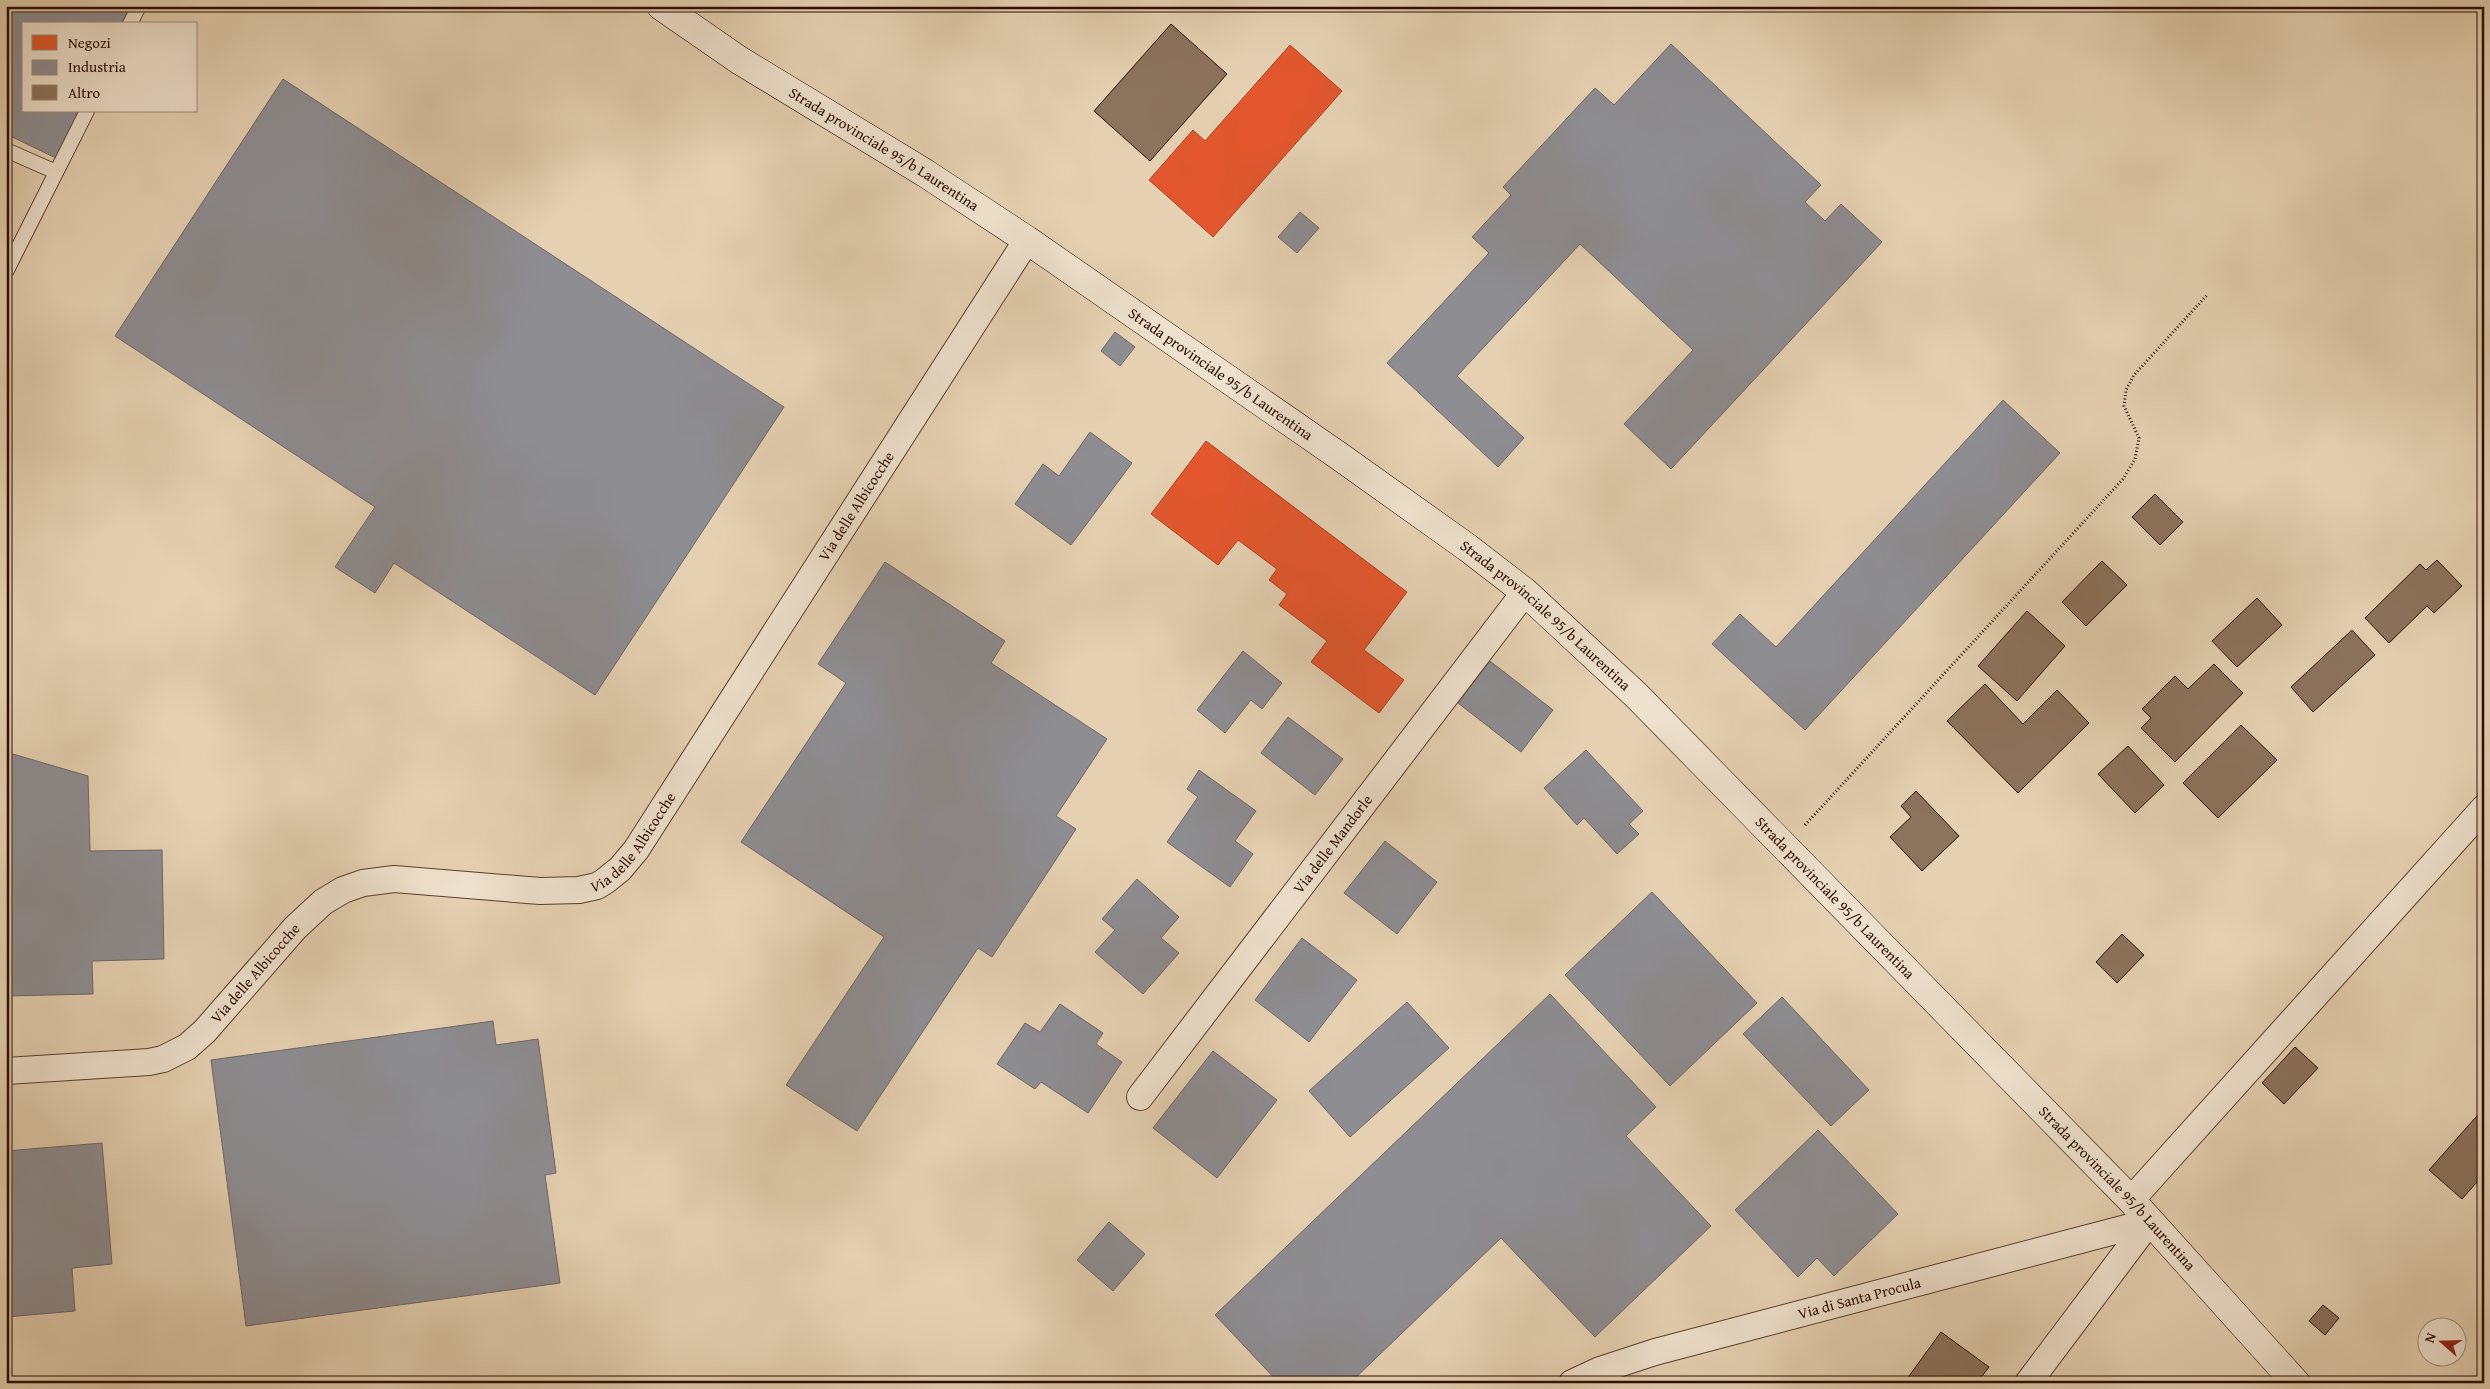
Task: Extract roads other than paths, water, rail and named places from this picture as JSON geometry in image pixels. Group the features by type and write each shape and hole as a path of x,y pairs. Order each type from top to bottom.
{"main road":[{"name":"Strada provinciale 95/b Laurentina","path":"661,6 739,60 925,173 1027,240 1347,462 1468,548 1525,592 1636,695 2131,1200 2296,1383"}],"street":[{"name":"Via delle Albicocche","path":"6,1071 142,1063 174,1054 187,1047 205,1031 310,913 336,893 355,886 394,879 540,891 569,891 597,886 620,869 636,850 1027,240"},
{"name":"Via delle Mandorle","path":"1140,1097 1525,592"},
{"path":"2131,1200 2484,808"},
{"path":"2028,1383 2149,1222"},
{"name":"Via di Santa Procula","path":"1572,1383 1600,1370 1655,1352 2149,1222"}],"lane":[{"path":"131,22 139,6"},
{"path":"6,272 86,112"},
{"path":"6,150 56,172"}]}
